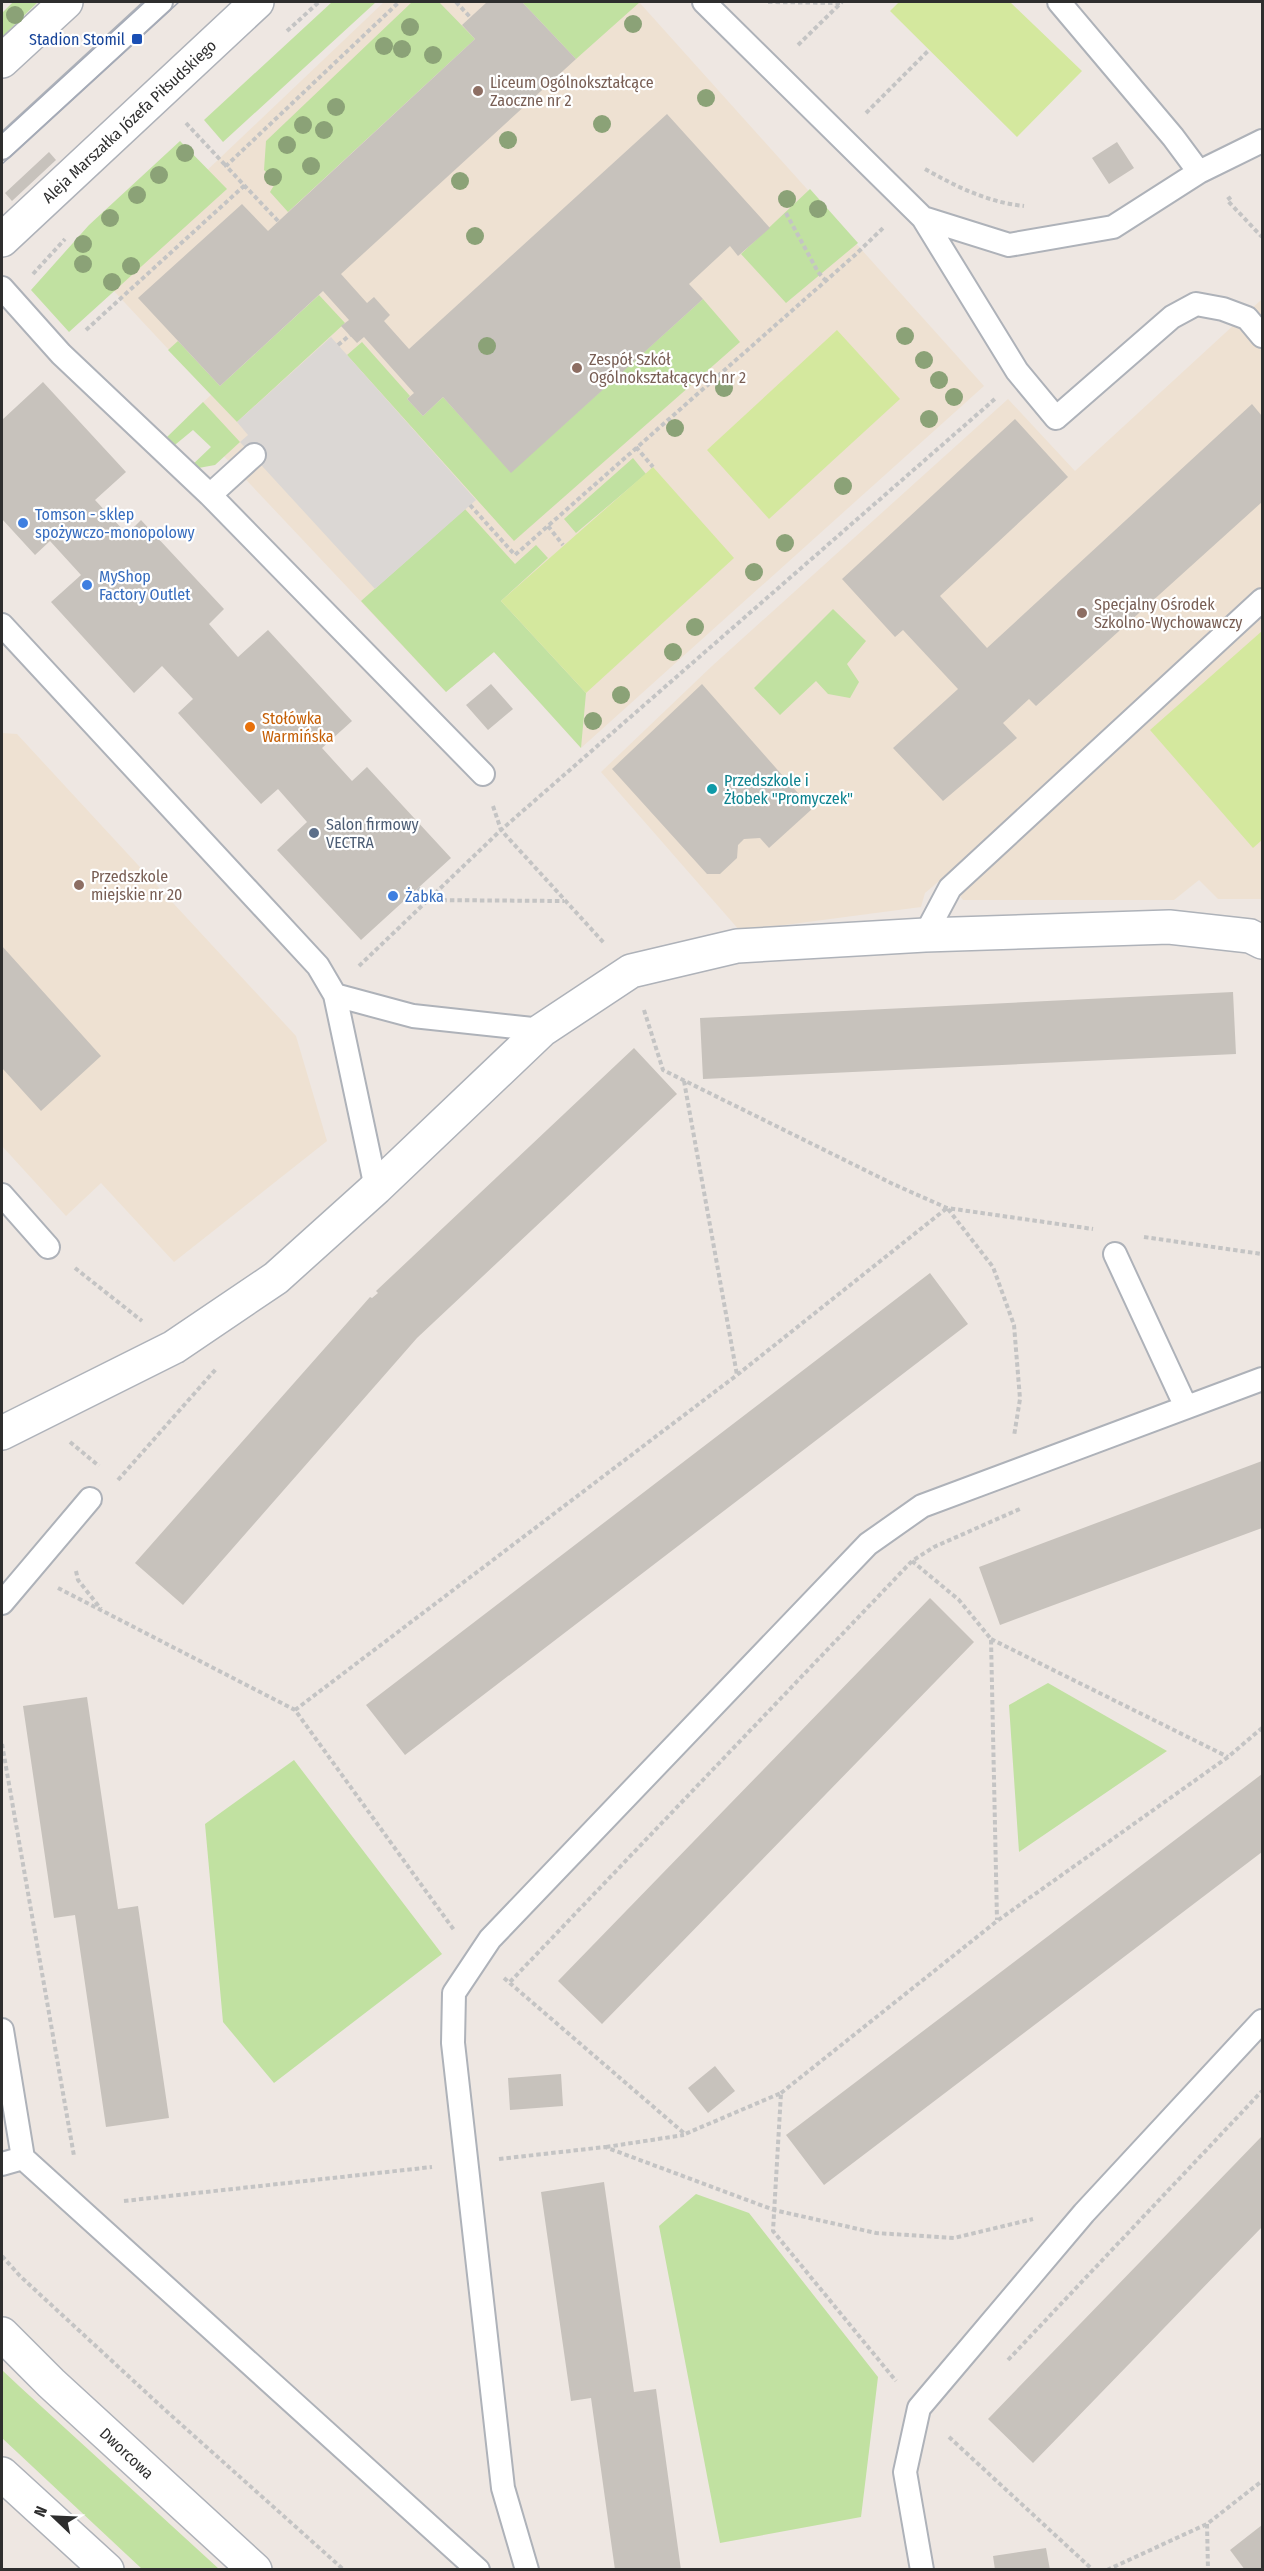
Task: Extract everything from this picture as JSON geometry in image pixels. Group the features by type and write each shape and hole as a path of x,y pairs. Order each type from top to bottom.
{"street":[{"path":"2,61 66,2"},
{"name":"Aleja Marszałka Józefa Piłsudskiego","path":"2,240 257,2"},
{"path":"2,1433 174,1347 276,1278 376,1188 542,1030 631,971 737,946 925,935 1169,927 1250,936 1263,942"},
{"name":"Dworcowa","path":"2,2334 51,2383 255,2570"},
{"path":"2,2474 107,2570"}],"lane":[{"path":"2,148 161,2"},
{"path":"704,2 923,218 1017,371 1056,418 1172,317 1196,304 1223,309 1246,318 1263,336"},
{"path":"1059,2 1173,137 1199,172"},
{"path":"923,218 1009,245 1113,227 1199,172 1263,141"},
{"path":"2,288 61,354 210,495 483,774"},
{"path":"210,495 254,455"},
{"path":"925,935 950,888 1263,600"},
{"path":"2,625 318,966 335,995 376,1188"},
{"path":"335,995 414,1016 542,1030"},
{"path":"2,1195 48,1247"},
{"path":"1115,1254 1186,1407"},
{"path":"527,2570 503,2488 453,2043 454,1993 490,1939 868,1544 922,1506 1263,1379"},
{"path":"2,1603 90,1499"},
{"path":"922,2570 904,2472 919,2408 1084,2213 1263,2020"},
{"path":"2,2030 24,2158 478,2570"},
{"path":"2,2164 24,2158"}],"path":[{"path":"226,166 399,2"},
{"path":"456,2 470,17"},
{"path":"768,2 841,2"},
{"path":"792,51 841,2"},
{"path":"859,120 929,50"},
{"path":"196,134 278,221"},
{"path":"922,167 952,183 1000,203 1030,206"},
{"path":"61,354 245,185"},
{"path":"1227,200 1263,237"},
{"path":"786,213 818,272 826,281"},
{"path":"470,505 515,555 826,281 885,226 891,235"},
{"path":"338,345 350,335"},
{"path":"335,995 363,960 501,830 1004,390"},
{"path":"636,447 653,467"},
{"path":"548,526 563,545"},
{"path":"501,830 631,971 663,1070 893,1185 947,1208 993,1267 1014,1325 1020,1399 1014,1435"},
{"path":"418,888 429,900 565,901"},
{"path":"684,1080 737,1375"},
{"path":"295,1710 737,1375 947,1208"},
{"path":"48,1247 174,1347"},
{"path":"36,1416 100,1466"},
{"path":"109,1473 118,1481"},
{"path":"510,1982 912,1561 934,1547 1029,1506"},
{"path":"912,1561 959,1600 991,1639 1228,1757"},
{"path":"991,1639 997,1921"},
{"path":"781,2093 997,1921 1228,1757 1263,1728"},
{"path":"2,1744 74,2157"},
{"path":"1008,2361 1263,2091"},
{"path":"115,2202 605,2147 685,2134"},
{"path":"605,2147 774,2210 876,2234 954,2238 1050,2215 1084,2213"},
{"path":"2,2256 20,2276 147,2394 344,2570"},
{"path":"919,2408 1093,2570"},
{"path":"1107,2570 1207,2524 1263,2481"},
{"path":"1207,2524 1209,2570"}],"shaded area":[{"name":"Zespół Szkół Ogólnokształcących nr 2","path":"384,2 639,2 984,386 581,748 494,652 446,692 187,417 211,395 98,274"},
{"path":"1261,300 1262,899 1218,899 1199,880 1174,900 963,900 945,876 925,893 921,907 740,931 601,772 712,666 1008,399 1075,471"},
{"path":"331,337 476,500 375,589 240,442 248,435 237,422"},
{"name":"Przedszkole miejskie nr 20","path":"2,733 17,734 296,1036 327,1141 174,1262 101,1183 66,1216 2,1146"}],"green space":[{"path":"13,2 38,2 2,37 2,13"},
{"path":"332,2 376,2 223,142 204,120"},
{"path":"412,2 439,2 475,39 288,212 270,192 276,182 264,170 266,141"},
{"path":"522,2 640,2 576,59"},
{"path":"899,2 1010,2 1082,71 1017,137 890,11"},
{"path":"180,141 227,189 69,332 31,290 89,225"},
{"path":"810,189 858,243 786,303 741,254"},
{"path":"319,295 345,323 237,422 168,350 178,341 220,386"},
{"path":"703,299 740,342 514,541 347,355 362,342 410,396 407,399 423,416 443,397 511,472"},
{"path":"837,330 900,399 769,519 707,450"},
{"path":"203,402 240,442 215,465 193,469 190,467 211,447 193,430 170,449 166,438"},
{"path":"633,458 646,474 576,533 564,519"},
{"path":"653,467 734,558 586,693 501,601"},
{"path":"465,509 515,564 536,545 548,558 501,601 586,693 581,748 494,652 446,692 361,601"},
{"path":"833,609 866,641 847,664 859,682 850,698 828,694 816,681 780,715 754,688"},
{"path":"1262,631 1262,840 1253,848 1150,730"},
{"path":"1048,1683 1167,1751 1019,1852 1009,1705"},
{"path":"294,1760 442,1954 274,2083 223,2022 205,1824"},
{"path":"696,2194 749,2213 878,2377 861,2517 720,2543 659,2226"},
{"path":"2,2370 219,2569 142,2569 2,2438"}],"building":[{"path":"487,2 522,2 576,59 341,274 367,303 374,297 390,315 384,321 409,349 667,114 770,228 738,256 730,246 689,284 703,299 511,473 443,397 423,416 407,399 414,393 364,337 357,343 341,326 349,320 323,291 220,386 138,298 242,204 268,231 475,39 462,25"},
{"path":"1117,142 1134,168 1109,184 1092,158"},
{"path":"49,152 56,160 12,201 5,193"},
{"path":"43,382 126,472 95,500 127,534 141,520 224,609 209,624 238,657 268,630 352,721 322,748 352,781 367,767 451,858 361,940 277,850 307,822 278,789 261,804 178,713 193,699 162,666 134,693 51,602 81,575 50,541 35,555 2,519 2,420"},
{"name":"Specjalny Ośrodek Szkolno-Wychowawczy","path":"1252,404 1262,416 1262,502 1036,706 1029,699 1003,723 1017,738 943,801 893,748 958,689 903,630 895,637 842,579 1015,419 1068,477 940,596 987,648"},
{"path":"491,684 513,709 488,730 466,705"},
{"name":"Przedszkole i Żłobek \"Promyczek\"","path":"702,684 812,809 769,848 760,838 744,839 738,845 737,858 720,874 707,874 612,769"},
{"path":"2,946 101,1056 41,1111 2,1068"},
{"path":"1233,992 1236,1054 703,1079 700,1018"},
{"path":"634,1048 677,1094 417,1338 183,1605 135,1563 370,1297 378,1293 376,1291"},
{"path":"930,1273 968,1324 405,1755 366,1705"},
{"path":"1262,1461 1262,1528 1000,1625 979,1567"},
{"path":"930,1598 974,1642 602,2024 558,1981"},
{"path":"87,1697 118,1909 138,1906 169,2118 106,2127 75,1915 54,1918 23,1706"},
{"path":"1262,1774 1262,1852 824,2185 786,2135"},
{"path":"715,2066 735,2091 708,2113 688,2088"},
{"path":"561,2074 563,2106 510,2110 508,2078"},
{"path":"1262,2136 1262,2227 1033,2463 988,2419"},
{"path":"604,2182 634,2392 656,2389 681,2570 615,2570 591,2398 571,2401 541,2192"},
{"path":"1262,2525 1262,2570 1245,2570 1230,2550"},
{"path":"1046,2548 1050,2570 995,2570 993,2556"}],"tram line":[{"path":"2,133 145,2"},
{"path":"2,164 179,2"}],"place":[{"name":"Stadion Stomil","path":"137,39"},
{"name":"Liceum Ogólnokształcące Zaoczne nr 2","path":"478,91"},
{"name":"Zespół Szkół Ogólnokształcących nr 2","path":"577,368"},
{"name":"Tomson - sklep spożywczo-monopolowy","path":"23,523"},
{"name":"MyShop Factory Outlet","path":"87,585"},
{"name":"Specjalny Ośrodek Szkolno-Wychowawczy","path":"1082,613"},
{"name":"Stołówka Warmińska","path":"250,727"},
{"name":"Przedszkole i Żłobek \"Promyczek\"","path":"712,789"},
{"name":"Salon firmowy VECTRA","path":"314,833"},
{"name":"Przedszkole miejskie nr 20","path":"79,885"},
{"name":"Żabka","path":"393,896"}]}
